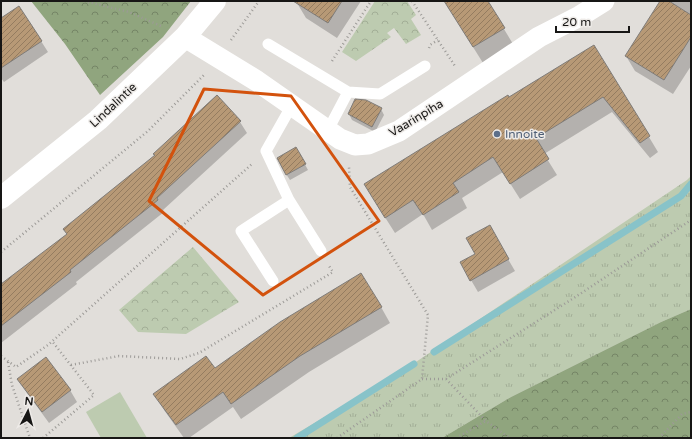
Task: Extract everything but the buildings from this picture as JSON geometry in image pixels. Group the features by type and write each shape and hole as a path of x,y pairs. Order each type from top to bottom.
{"street":[{"name":"Lindalintie","path":"1,198 98,120 185,36 215,1"},
{"name":"Vaarinpiha","path":"355,145 368,144 399,131 539,37 580,16 604,1"},
{"path":"185,36 257,81 340,139 355,145"}],"lane":[{"path":"268,44 348,92 380,94 425,66"},
{"path":"328,130 348,92"},
{"path":"292,105 266,151 289,200 321,251"},
{"path":"273,281 241,231 289,200"}],"path":[{"path":"84,1 129,12 185,36"},
{"path":"1,252 148,131 207,73 259,1"},
{"path":"323,77 371,1"},
{"path":"412,1 467,85"},
{"path":"355,145 349,164 350,187 428,315 422,379"},
{"path":"1,356 16,367 52,341 266,151"},
{"path":"337,438 422,379 446,379 580,294 691,220"},
{"path":"71,365 119,356 180,358 199,353 332,272 321,251"},
{"path":"43,438 94,395 52,341"},
{"path":"8,361 12,385 30,438"},
{"path":"446,379 486,421 510,438"},
{"path":"659,438 682,414 691,412"},
{"path":"456,438 486,421"}],"highlighted area":[{"path":"204,89 291,96 379,221 263,295 149,201"}],"green space":[{"path":"31,1 191,1 163,37 100,95 65,44"},
{"path":"375,1 407,1 416,15 411,19 421,35 406,44 394,28 387,33 391,37 356,61 342,52"},
{"path":"691,176 691,309 661,322 511,397 442,438 289,438 401,372"},
{"path":"193,247 239,302 186,334 138,332 119,310"},
{"path":"691,309 691,438 442,438 511,397 661,322"},
{"path":"120,392 147,438 101,438 86,412"}],"waterway":[{"path":"434,352 681,196 691,184"},
{"path":"297,438 414,364"}],"place":[{"name":"Innoite","path":"497,134"}]}
